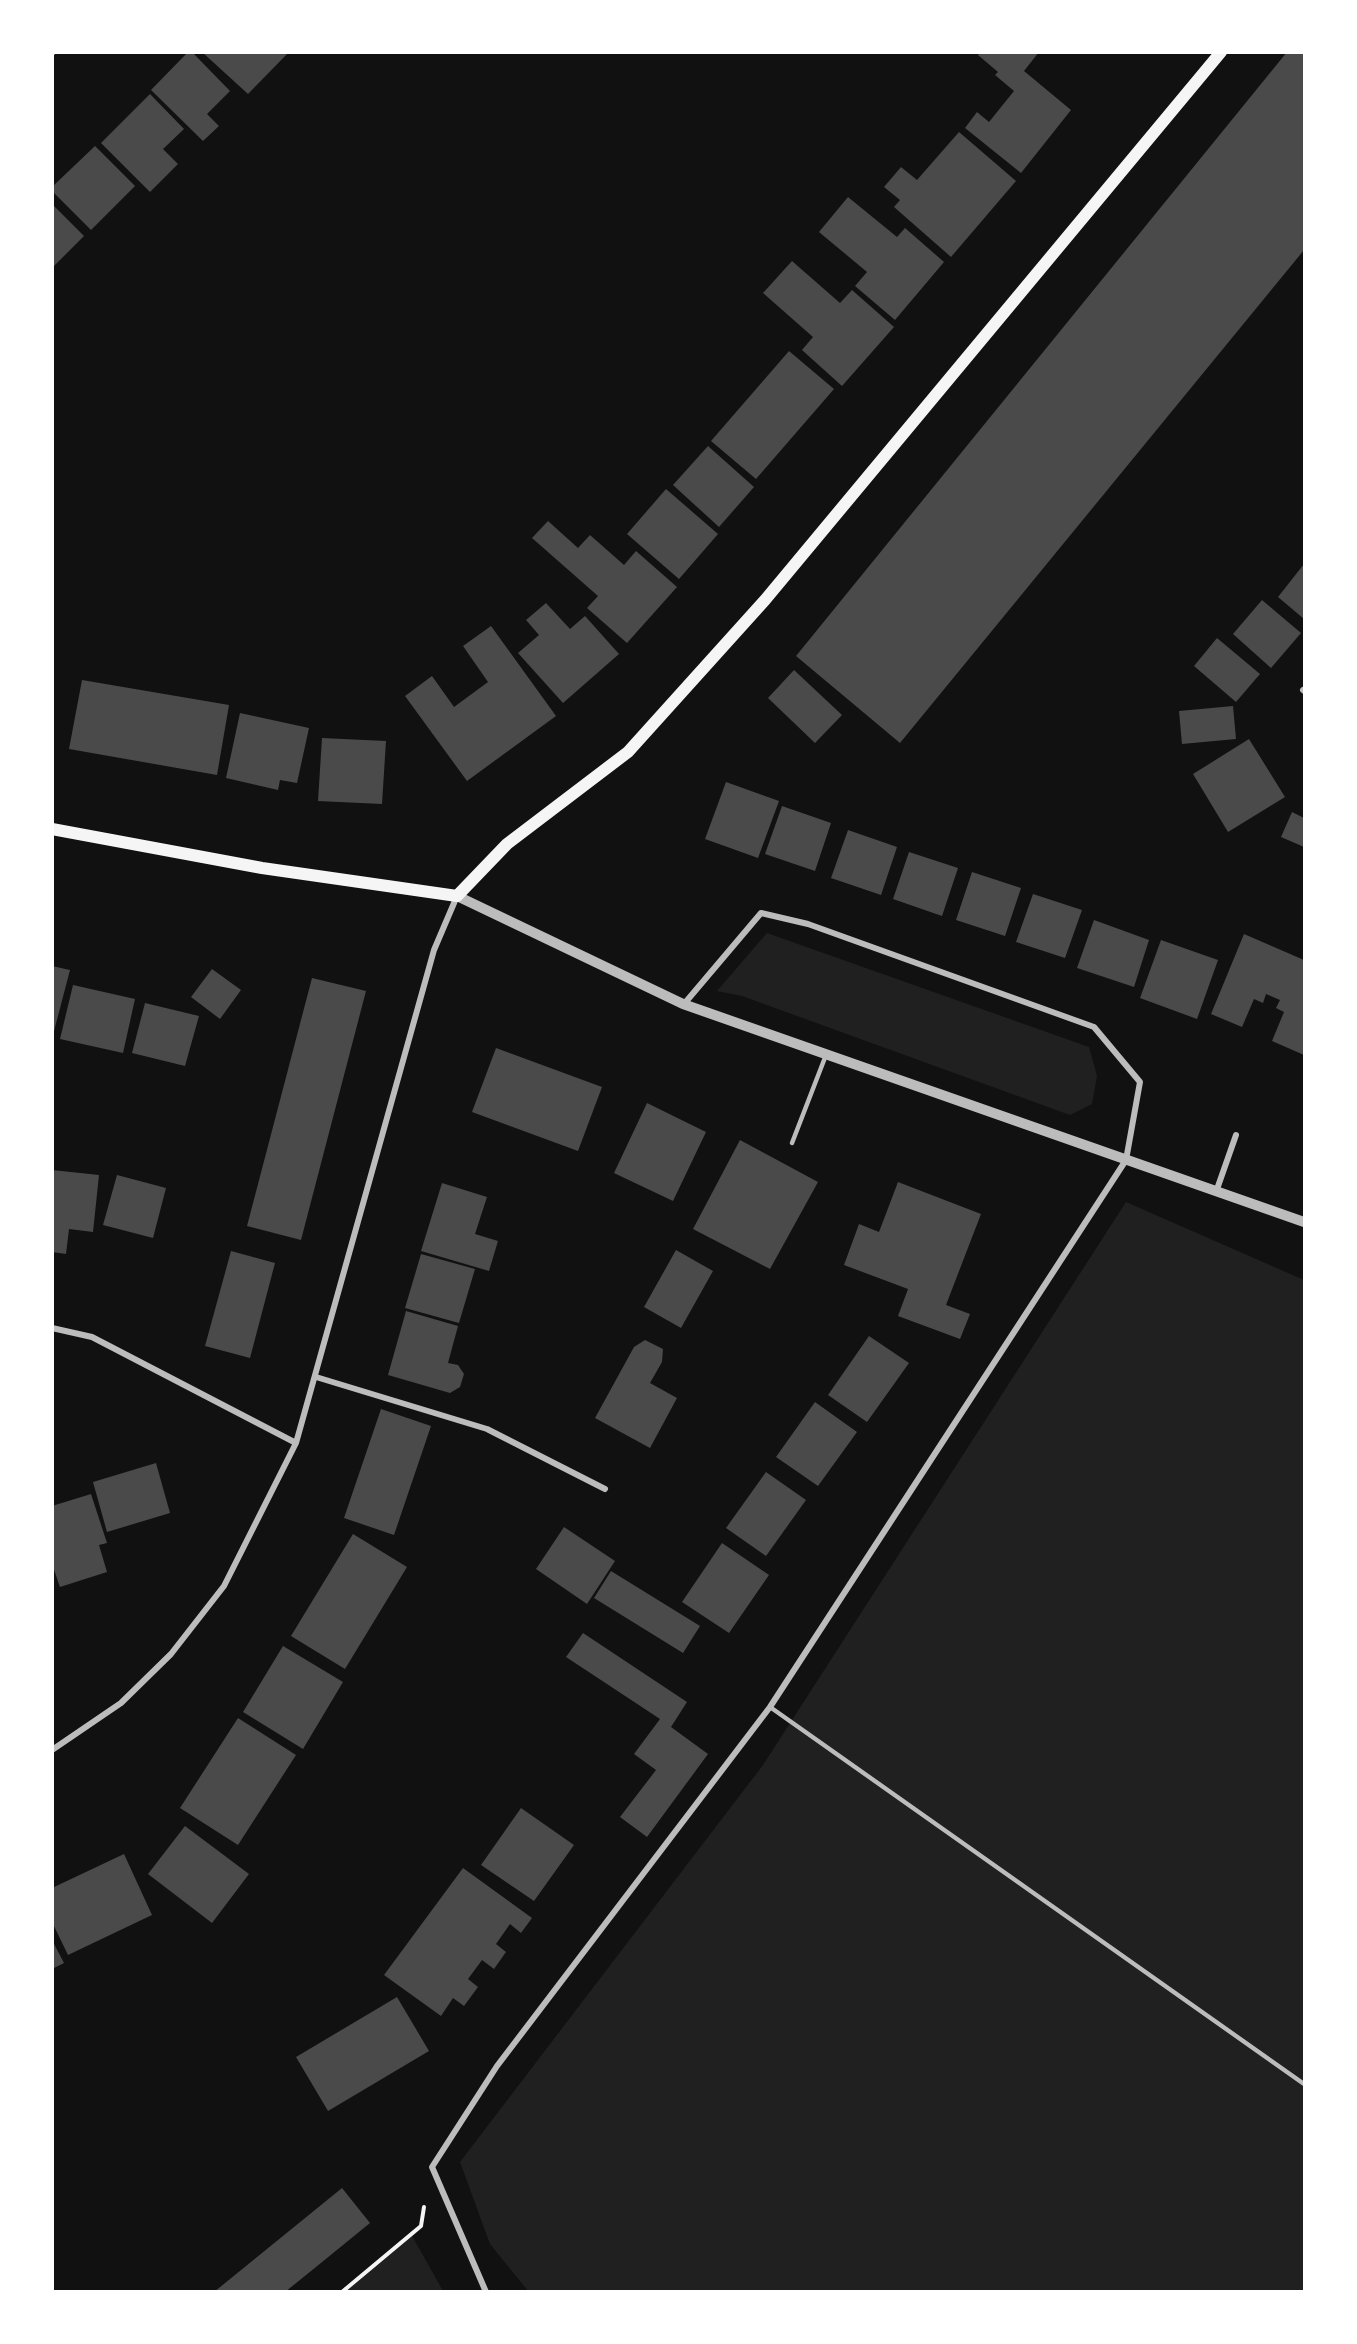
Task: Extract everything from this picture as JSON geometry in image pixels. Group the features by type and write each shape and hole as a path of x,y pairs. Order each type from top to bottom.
{"main road":[{"path":"52,829 128,841 262,868 457,896 507,844 628,752 765,600 1221,52"}],"street":[{"path":"52,1750 121,1703 171,1654 224,1586 296,1443 434,950 457,896 683,1004 1305,1222"},
{"path":"486,2292 432,2167 497,2066 770,1707 1126,1160 1140,1082 1094,1027 808,924 761,913 683,1004"},
{"path":"1216,1192 1236,1135"},
{"path":"52,1328 92,1337 296,1443"},
{"path":"316,1377 487,1429 605,1489"}],"lane":[{"path":"792,1143 826,1055"},
{"path":"770,1707 1305,2084"}],"path":[{"path":"342,2292 421,2226 432,2167"}],"shaded area":[{"path":"767,933 1089,1047 1097,1076 1092,1104 1070,1115 742,996 717,991"},
{"path":"1126,1202 1304,1280 1304,2291 528,2291 490,2244 460,2162 763,1765"},
{"path":"411,2234 443,2291 342,2292"}],"building":[{"path":"188,52 192,52 230,91 207,114 219,126 203,141 151,90"},
{"path":"202,52 289,52 248,94"},
{"path":"980,52 1039,52 1024,71 1071,110 1021,173 965,128 977,112 989,122 1014,91 995,75 998,72 978,55"},
{"path":"1287,52 1304,52 1304,250 900,743 796,656"},
{"path":"150,94 184,129 163,149 178,164 150,192 101,143"},
{"path":"959,132 1016,181 951,257 894,207 900,200 884,187 901,167 917,180"},
{"path":"95,146 135,186 91,230 52,191 52,187"},
{"path":"848,197 897,237 905,228 944,262 895,320 855,286 867,272 819,232"},
{"path":"52,204 84,236 52,268"},
{"path":"792,261 840,303 852,290 894,327 842,386 802,350 813,337 763,293"},
{"path":"789,351 834,389 756,479 711,441"},
{"path":"708,446 754,487 719,527 673,485"},
{"path":"666,489 718,534 679,579 627,534"},
{"path":"548,521 578,548 590,535 624,565 636,551 677,587 627,643 587,608 598,596 532,538"},
{"path":"1304,564 1304,619 1278,597"},
{"path":"1262,600 1301,633 1271,668 1233,634"},
{"path":"546,603 570,629 585,616 619,654 563,703 518,653 539,635 526,620"},
{"path":"491,626 556,716 467,781 405,696 432,676 454,707 488,682 463,646"},
{"path":"1217,638 1260,674 1236,702 1194,666"},
{"path":"794,670 842,715 815,743 768,698"},
{"path":"82,680 229,705 217,775 69,749"},
{"path":"1233,706 1236,739 1182,744 1179,711"},
{"path":"240,713 309,728 297,783 280,780 278,790 226,778"},
{"path":"322,738 386,741 382,804 318,801"},
{"path":"1249,739 1285,797 1228,832 1193,774"},
{"path":"726,782 779,801 758,858 705,839"},
{"path":"782,806 831,823 815,871 765,854"},
{"path":"1292,812 1304,818 1304,847 1281,837"},
{"path":"848,830 897,847 881,895 831,878"},
{"path":"909,852 958,868 942,916 893,899"},
{"path":"972,872 1021,888 1005,936 956,920"},
{"path":"1033,894 1082,910 1065,958 1016,942"},
{"path":"1094,920 1149,940 1134,987 1077,968"},
{"path":"1244,934 1304,960 1304,1055 1272,1041 1284,1012 1276,1008 1280,1000 1266,994 1263,1003 1254,999 1242,1027 1211,1014"},
{"path":"1161,940 1218,960 1197,1019 1140,998"},
{"path":"52,966 70,970 53,1035 52,1035"},
{"path":"212,969 241,990 220,1019 191,997"},
{"path":"312,978 366,991 301,1240 247,1226"},
{"path":"73,985 135,999 123,1053 60,1039"},
{"path":"145,1003 199,1016 185,1066 132,1053"},
{"path":"496,1048 602,1087 578,1151 472,1112"},
{"path":"647,1103 706,1132 673,1201 614,1173"},
{"path":"740,1140 818,1182 770,1269 693,1229"},
{"path":"52,1170 99,1175 93,1232 69,1229 66,1254 52,1252"},
{"path":"117,1175 166,1188 153,1238 103,1225"},
{"path":"898,1182 981,1214 946,1305 970,1314 960,1339 898,1316 908,1289 844,1265 859,1224 879,1232"},
{"path":"442,1183 487,1197 475,1234 498,1241 489,1271 421,1251"},
{"path":"676,1250 713,1271 681,1328 644,1307"},
{"path":"231,1251 275,1263 250,1358 205,1346"},
{"path":"421,1254 475,1269 459,1323 405,1308"},
{"path":"406,1311 458,1326 448,1363 458,1365 464,1374 460,1387 450,1393 388,1375"},
{"path":"869,1336 909,1363 867,1422 828,1395"},
{"path":"645,1340 663,1349 662,1362 650,1383 677,1398 650,1448 595,1418 634,1347"},
{"path":"815,1402 857,1432 818,1486 776,1457"},
{"path":"381,1409 431,1426 394,1535 344,1518"},
{"path":"156,1463 170,1513 107,1532 93,1482"},
{"path":"766,1472 806,1500 766,1556 726,1528"},
{"path":"91,1494 107,1543 99,1545 107,1572 60,1587 52,1564 52,1506"},
{"path":"564,1527 615,1561 587,1604 536,1569"},
{"path":"353,1534 407,1567 345,1669 291,1636"},
{"path":"722,1543 769,1575 729,1633 682,1602"},
{"path":"611,1571 700,1626 683,1653 594,1598"},
{"path":"583,1633 687,1702 671,1727 708,1754 647,1837 620,1817 656,1770 634,1754 660,1719 566,1657"},
{"path":"283,1646 343,1682 303,1749 243,1712"},
{"path":"238,1718 296,1755 238,1845 180,1808"},
{"path":"521,1808 574,1845 534,1901 481,1865"},
{"path":"185,1826 249,1874 212,1923 148,1874"},
{"path":"124,1854 152,1915 68,1955 52,1922 52,1888"},
{"path":"463,1868 532,1918 521,1933 510,1924 496,1944 506,1952 494,1969 482,1960 468,1979 478,1987 464,2006 453,1998 441,2016 384,1975"},
{"path":"52,1940 64,1963 52,1969"},
{"path":"397,1997 429,2051 328,2111 296,2057"},
{"path":"342,2188 370,2223 316,2267 285,2292 214,2292"}]}
